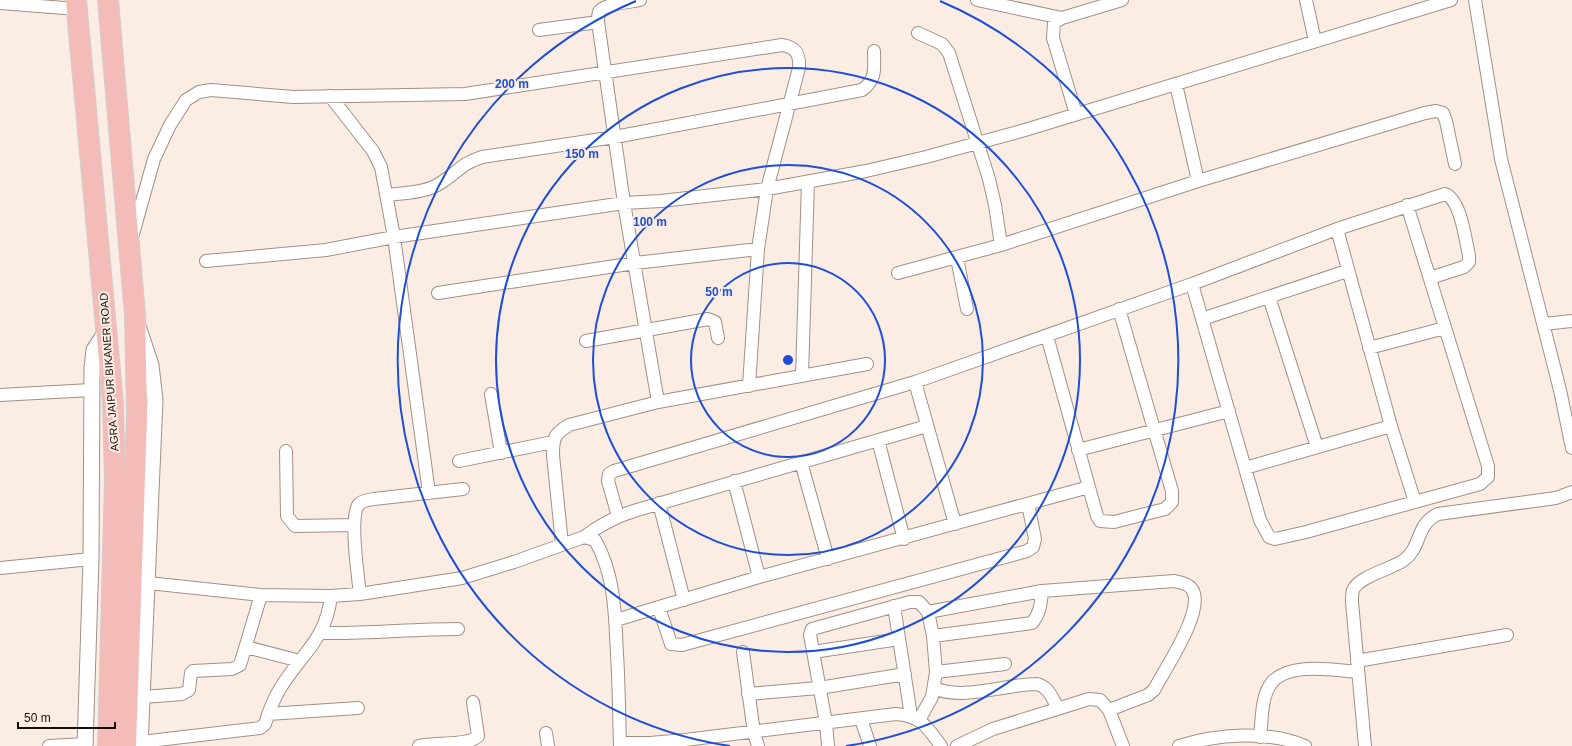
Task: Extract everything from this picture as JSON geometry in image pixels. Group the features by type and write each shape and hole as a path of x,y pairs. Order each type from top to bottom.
{"highway":[{"name":"AGRA JAIPUR BIKANER ROAD","path":"108,0 135,315 140,582 136,745"},
{"name":"AGRA JAIPUR BIKANER ROAD","path":"76,4 113,404 116,479 108,746"}],"street":[{"path":"640,0 607,6 598,13 598,22 624,203 658,402"},
{"path":"977,0 1018,4 1062,18"},
{"path":"1076,114 1053,38 1054,23 1092,5 1122,0"},
{"path":"1306,0 1315,40"},
{"path":"206,261 326,250 394,237 624,203 661,201 767,189 866,171 976,144 1451,0"},
{"path":"1474,0 1502,159 1544,324 1566,388 1572,448"},
{"path":"0,3 76,4"},
{"path":"539,30 598,22"},
{"path":"918,33 942,44 949,54 992,192 1001,244"},
{"path":"129,245 154,159 170,125 186,100 199,92 211,90 263,96 465,94 782,45 791,46 797,50 800,58 799,68 767,189 758,249 749,386"},
{"path":"387,195 412,193 428,189 442,183 467,162 482,158 615,137 862,90 871,83 874,75 874,52"},
{"path":"1176,84 1198,181"},
{"path":"330,96 373,151 381,167 394,237 428,493"},
{"path":"898,273 957,258 1198,181 1425,112 1443,112 1455,164"},
{"path":"802,376 808,182"},
{"path":"618,516 608,482 609,474 614,471 915,382 1192,284 1337,229 1407,205 1445,194 1450,196 1456,204 1469,255 1469,262 1464,267 1430,278"},
{"path":"1192,284 1245,468 1264,530 1269,537 1275,539 1480,484 1488,477 1488,466 1407,205"},
{"path":"1337,229 1347,271 1391,426 1415,502"},
{"path":"438,293 635,263 758,249"},
{"path":"957,258 967,309"},
{"path":"1202,319 1347,271"},
{"path":"1269,297 1316,447"},
{"path":"1047,336 1078,450 1100,522 1114,522 1165,509 1172,502 1172,491 1119,309"},
{"path":"586,341 708,319 715,322 718,338"},
{"path":"1544,324 1572,321"},
{"path":"1369,348 1445,328"},
{"path":"49,746 85,745 91,559 91,390 94,350 107,330"},
{"path":"562,544 553,442 556,435 569,426 658,402 867,364"},
{"path":"915,382 955,524"},
{"path":"0,395 91,390"},
{"path":"491,394 500,453"},
{"path":"1078,450 1228,411"},
{"path":"331,596 329,613 321,633 281,686 265,724 260,728 136,745 143,697 140,582 261,595 331,596 360,594 462,578 514,562 584,537 600,525 618,516 658,503 927,426"},
{"path":"1245,468 1391,426"},
{"path":"878,440 904,539"},
{"path":"458,461 553,442"},
{"path":"286,451 287,516 290,522 294,526 354,525"},
{"path":"801,462 828,559"},
{"path":"734,481 759,577"},
{"path":"616,620 759,577 904,539 1089,487"},
{"path":"360,594 354,525 355,512 359,505 364,501 463,489"},
{"path":"1365,746 1352,602 1353,590 1358,583 1403,561 1411,554 1422,526 1428,518 1438,514 1556,498 1572,492"},
{"path":"658,503 684,600"},
{"path":"658,608 671,644 682,645 1027,550 1033,546 1035,539 1028,504"},
{"path":"584,537 594,540 603,554 612,583 616,620 620,744 666,742 896,714 915,718 927,727 940,746"},
{"path":"0,568 91,559"},
{"path":"928,612 1042,592 1174,581 1185,584 1191,588 1194,595 1193,614 1154,690 1148,695 1109,710"},
{"path":"933,636 1032,623 1038,614 1042,592"},
{"path":"143,697 186,693 189,690 191,673 193,671 237,668 240,665 246,647 261,595"},
{"path":"828,746 826,723 810,635 812,629 894,606 910,602 919,602 928,612 933,636 936,672 932,697 915,718"},
{"path":"894,606 905,674 915,718"},
{"path":"321,633 360,634 423,629 458,629"},
{"path":"1260,737 1265,699 1270,685 1279,677 1292,671 1358,666 1507,635"},
{"path":"813,652 899,639"},
{"path":"246,647 300,661"},
{"path":"742,652 754,732 758,746"},
{"path":"936,672 1005,664"},
{"path":"748,694 819,688 905,674"},
{"path":"934,688 950,693 1037,684 1044,686 1048,690 1058,708"},
{"path":"956,746 993,729 1089,699 1100,700 1109,710 1123,746"},
{"path":"423,746 468,743 476,740 478,736 473,702"},
{"path":"268,714 358,708"},
{"path":"861,719 870,746"},
{"path":"546,733 548,746"},
{"path":"1179,746 1213,738 1260,737 1277,737 1306,746"}]}
